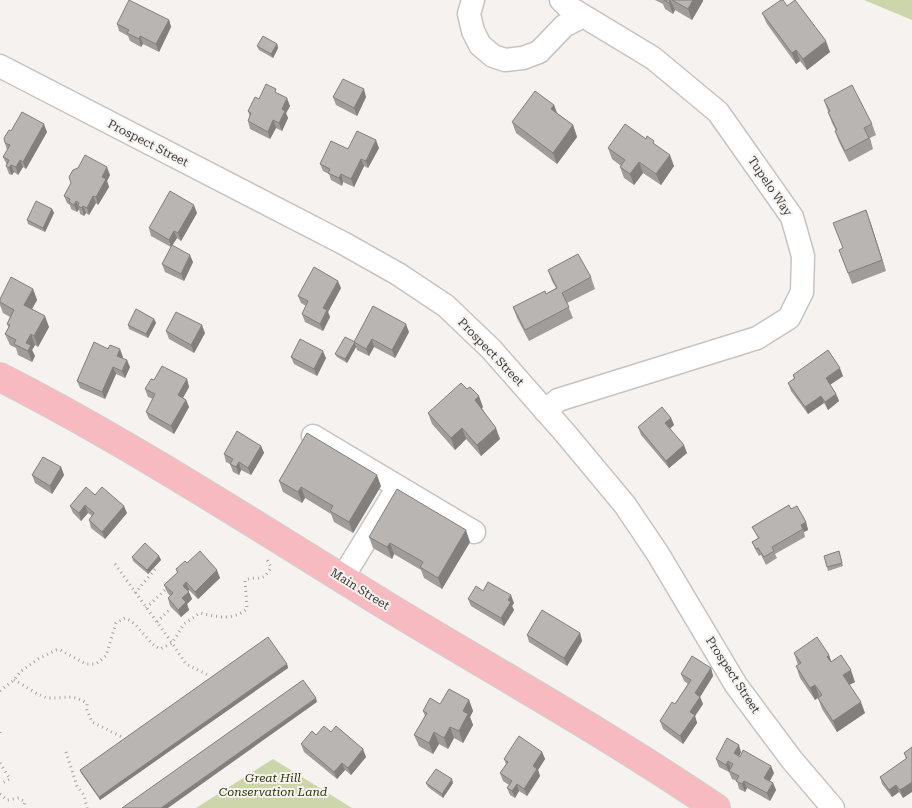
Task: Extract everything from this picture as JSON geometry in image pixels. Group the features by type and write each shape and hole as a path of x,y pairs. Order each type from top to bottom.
{"main road":[{"name":"Main Street","path":"0,377 131,448 398,612 615,742 716,808"}],"street":[{"path":"473,0 469,14 473,30 480,45 493,56 505,60 523,58 539,52 564,26 583,16"},
{"name":"Tupelo Way","path":"545,411 558,400 757,338 789,318 802,292 803,256 792,217 718,112 653,58 583,16 561,0"},
{"name":"Prospect Street","path":"0,66 231,184 398,274 446,306 491,349 625,505 658,554 736,685 792,760 833,808"},
{"path":"313,436 474,532"},
{"path":"343,578 398,487"}],"path":[{"path":"0,690 38,659 56,650 60,650 86,664 96,664 106,656 116,623 125,618 132,620 153,645 160,649 172,643 184,624 200,613 226,618 240,614 247,609 245,580 249,578 261,579 266,576 271,568 265,556"},
{"path":"115,564 186,664 210,676"},
{"path":"135,593 157,567"},
{"path":"146,608 169,586"},
{"path":"157,622 170,609"},
{"path":"14,680 48,698 68,696 80,699 87,703 88,714 92,722 122,737"},
{"path":"66,752 76,786 84,795 87,808"},
{"path":"0,763 10,778 0,784"},
{"path":"0,794 7,800 19,798 25,802 23,808"}],"green space":[{"path":"864,0 912,0 912,20"},
{"name":"Great Hill Conservation Land","path":"273,759 352,808 196,808"}],"building":[{"path":"129,0 169,20 156,44 140,36 139,39 127,33 129,30 117,24"},
{"path":"672,0 693,0 688,9"},
{"path":"781,0 787,6 795,0 826,41 803,59 796,50 792,53 762,13"},
{"path":"263,36 277,44 271,54 257,46"},
{"path":"343,79 364,89 354,108 333,97"},
{"path":"266,84 276,89 275,92 287,98 282,109 285,111 279,123 273,120 268,132 248,121 251,113 248,111 255,97 259,99"},
{"path":"852,85 872,124 864,128 869,138 845,151 835,131 837,130 824,100"},
{"path":"535,91 554,105 551,109 573,125 553,153 512,122"},
{"path":"22,112 44,124 23,162 20,160 16,167 11,165 9,168 6,166 9,160 3,157 10,145 5,143 4,138 9,130 11,131"},
{"path":"625,124 646,139 647,136 654,141 653,143 670,155 656,174 639,162 630,174 620,167 625,160 608,148"},
{"path":"357,131 376,140 366,161 361,159 351,179 341,174 339,178 328,173 330,169 320,164 331,141 348,149"},
{"path":"85,155 107,167 102,177 106,179 96,197 93,196 87,208 83,206 82,208 78,206 79,203 76,201 74,205 69,202 70,199 64,196 71,183 69,177 73,170 78,168"},
{"path":"170,191 194,205 178,233 174,231 169,240 149,228"},
{"path":"36,201 52,209 43,228 27,220"},
{"path":"866,210 882,260 848,273 839,250 843,248 833,223"},
{"path":"172,245 190,255 181,274 162,264"},
{"path":"578,254 591,277 562,293 569,307 525,330 513,307 545,291 546,294 557,288 548,270"},
{"path":"314,267 338,281 323,308 327,310 320,324 302,314 308,301 298,296"},
{"path":"11,277 33,289 24,305 45,316 34,336 31,334 26,343 31,345 28,351 14,344 16,340 5,334 10,325 7,324 14,310 0,302 0,299"},
{"path":"373,306 406,324 392,350 372,339 366,349 354,342"},
{"path":"136,309 154,319 146,334 128,325"},
{"path":"176,312 202,325 191,345 166,331"},
{"path":"345,337 355,342 345,359 335,354"},
{"path":"300,339 323,351 314,369 291,357"},
{"path":"94,342 108,349 110,345 120,349 117,356 127,360 122,371 113,367 102,392 77,381"},
{"path":"828,350 840,368 826,378 836,394 825,402 821,396 805,407 788,383 795,378 793,375"},
{"path":"162,366 187,379 178,395 186,400 171,426 146,412 155,394 145,389 151,379 154,380"},
{"path":"461,383 467,389 470,387 479,396 475,400 496,428 477,445 462,428 451,438 428,413"},
{"path":"662,407 671,418 665,423 684,445 666,461 638,427"},
{"path":"237,431 261,446 248,468 239,462 236,467 230,464 233,459 224,454"},
{"path":"307,433 377,475 349,522 330,511 333,506 301,487 298,492 279,481"},
{"path":"43,457 61,467 50,486 32,475"},
{"path":"86,487 95,495 102,487 124,506 102,532 89,520 94,513 85,505 79,513 70,506"},
{"path":"397,489 466,530 438,578 420,567 423,562 390,543 387,547 369,537"},
{"path":"789,505 791,509 797,506 806,522 801,525 803,529 772,547 774,551 764,557 752,542 759,538 752,527"},
{"path":"145,543 159,556 147,570 132,557"},
{"path":"200,551 217,570 195,592 186,582 183,586 189,592 182,598 186,602 178,610 168,598 173,593 164,585 178,572 176,569 185,561 187,563"},
{"path":"839,551 842,563 827,567 824,556"},
{"path":"488,582 511,595 508,600 511,602 501,618 468,599 476,586 483,591"},
{"path":"542,610 580,633 564,658 527,635"},
{"path":"268,637 287,664 99,797 80,770"},
{"path":"817,637 829,655 827,657 831,662 841,655 851,670 843,675 861,702 833,721 818,698 822,695 815,685 810,688 796,666 801,663 794,653"},
{"path":"692,656 711,668 695,693 700,697 690,712 695,715 680,736 660,721 672,702 675,704 691,680 681,674"},
{"path":"303,680 316,698 161,808 122,808"},
{"path":"449,689 469,700 463,711 468,714 459,731 450,727 444,738 434,732 429,743 414,735 427,713 423,711 430,698 440,704"},
{"path":"324,726 331,732 336,726 363,749 348,768 342,763 334,772 301,744 312,731 316,735"},
{"path":"519,736 542,752 533,766 537,769 524,789 517,784 512,791 507,788 512,781 500,773 508,762 504,759"},
{"path":"727,738 739,745 734,753 740,757 743,750 771,766 764,778 773,783 767,793 744,781 742,784 736,781 739,776 729,771 733,764 728,761 726,765 716,759"},
{"path":"912,747 912,782 900,790 896,785 889,790 880,777 907,758 904,753"},
{"path":"436,769 452,779 442,794 426,783"}]}
